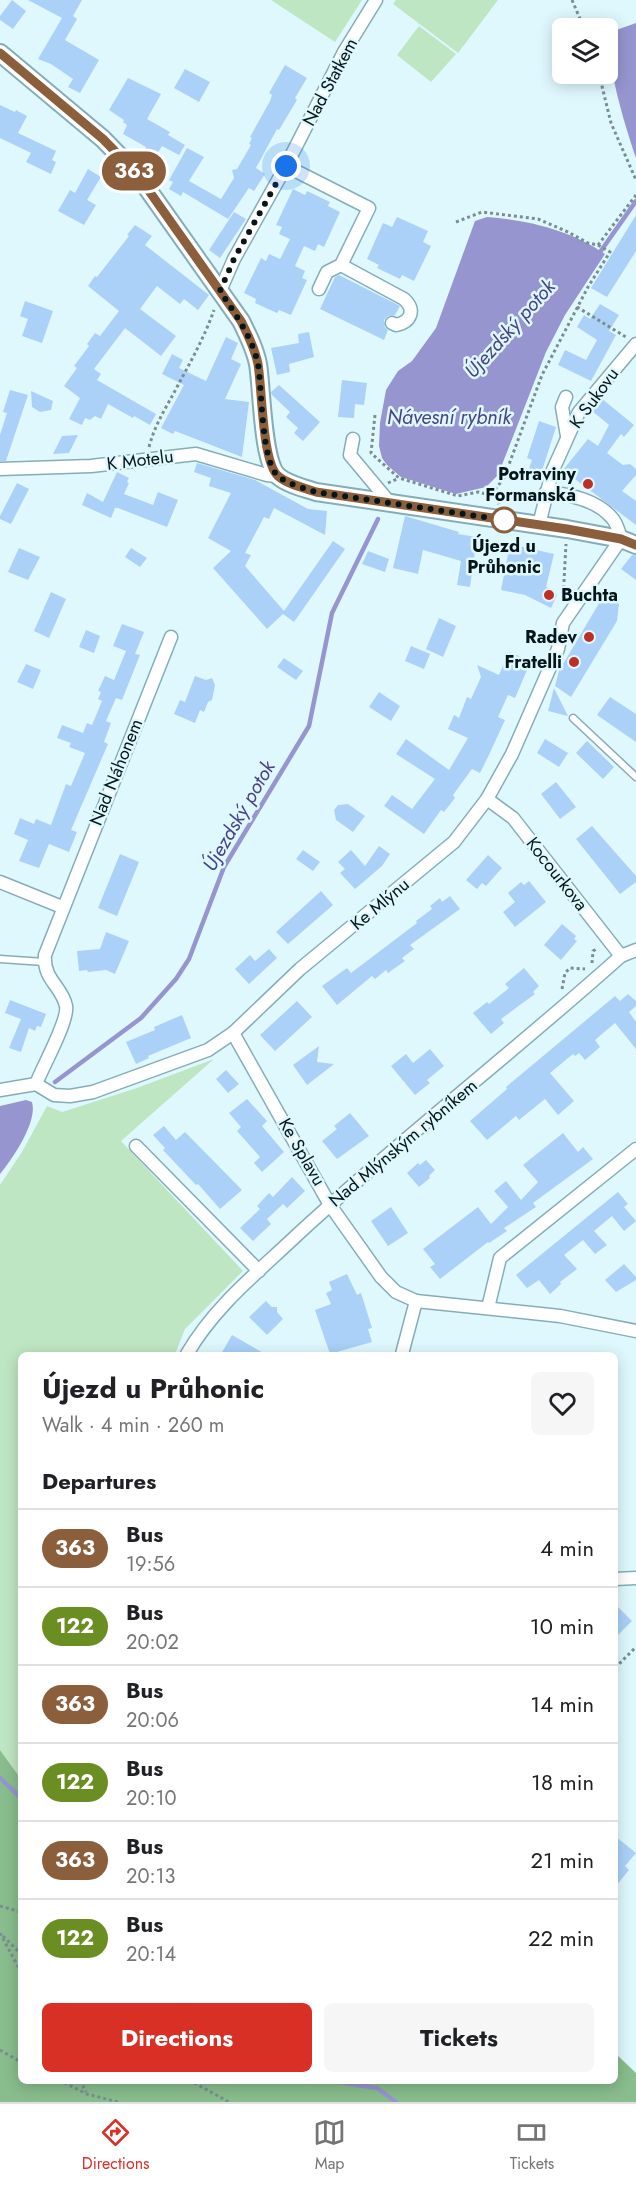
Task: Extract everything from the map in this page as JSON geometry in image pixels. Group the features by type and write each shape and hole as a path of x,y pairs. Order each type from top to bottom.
{"street":[{"name":"Nad Statkem","path":"220,291 234,259 286,166 344,52 376,0"},
{"path":"0,53 103,139 137,174 241,321 252,343 258,364 269,457 277,476 316,492 567,529 629,542"},
{"path":"286,166 369,208 342,265 327,272 319,289"},
{"path":"342,265 404,299 410,305 412,313 408,320 396,325 392,323"},
{"name":"K Sukovu","path":"539,525 552,472 579,412 636,344"},
{"path":"566,397 562,407 567,436"},
{"path":"353,439 350,455 390,503"},
{"name":"K Motelu","path":"0,469 91,466 196,454 277,476"},
{"path":"546,492 572,495 604,510 629,542"},
{"name":"Ke Mlýnu","path":"36,1084 54,1095 70,1096 93,1092 208,1050 233,1033 300,969 454,842 487,799 516,744 558,649 563,623 629,542"},
{"name":"Nad Náhonem","path":"45,962 45,955 62,907 171,637"},
{"name":"Kocourkova","path":"487,799 513,818 621,956"},
{"path":"0,882 62,907"},
{"name":"Nad Mlýnským rybníkem","path":"188,1352 198,1335 219,1309 330,1205 621,956 636,950"},
{"path":"0,1090 36,1084 66,1021 67,1008 63,997 50,981 45,962"},
{"name":"Ke Splavu","path":"233,1033 330,1205 381,1277 396,1292 416,1301"},
{"path":"136,1146 259,1271"},
{"path":"488,1308 500,1258 636,1149"},
{"path":"403,1352 416,1301 560,1316 636,1331"},
{"path":"618,1579 636,1578"}],"lane":[{"path":"573,718 636,777"},
{"path":"0,959 45,962"}],"path":[{"path":"572,0 580,18"},
{"path":"601,84 611,123 636,180"},
{"path":"598,245 636,195"},
{"path":"375,415 371,453 399,477 458,496 493,492 504,478 542,375 577,307 610,252 538,219 482,212 456,222"},
{"path":"150,458 149,447 153,429 210,323 220,291"},
{"path":"577,307 621,333"},
{"path":"493,492 500,505"},
{"path":"563,623 567,529"},
{"path":"618,1665 636,1647"},
{"path":"0,1905 18,1911"},
{"path":"0,1933 18,1951"},
{"path":"0,1933 18,1966"},
{"path":"0,2050 18,2060"},
{"path":"67,2084 87,2094 118,2102"},
{"path":"82,2084 87,2094"},
{"path":"196,2084 229,2102"}],"green space":[{"path":"271,0 362,0 335,42"},
{"path":"396,0 498,0 458,53 393,4"},
{"path":"419,26 456,54 431,82 397,55"},
{"path":"214,1059 121,1141 243,1271 185,1329 176,1352 18,1352 18,1775 0,1750 0,1185 22,1152 47,1106 62,1112 137,1088"},
{"path":"0,1750 18,1775 18,2084 618,2084 618,2056 636,2073 636,2102 0,2102"}],"water":[{"path":"636,23 636,158 615,84 618,84 618,29"},
{"name":"Návesní rybník","path":"487,217 548,228 578,239 605,254 565,315 546,352 498,475 486,487 456,494 401,477 387,465 382,458 379,446 380,423 386,390 398,371 412,361 436,328 475,221"},
{"path":"26,1100 32,1102 33,1110 28,1130 0,1174 0,1106"}],"building":[{"path":"12,0 26,11 13,29 0,20 0,16"},
{"path":"28,0 82,0 73,16 77,19 65,40 99,60 80,93 68,87 73,79 51,64 38,59 62,18"},
{"path":"285,65 307,78 295,98 297,100 279,130 277,129 256,168 265,174 254,191 249,188 228,219 183,192 181,196 169,189 173,182 169,180 187,148 204,157 189,181 221,199 234,178 232,170 237,169 251,145 249,144 252,138 250,137 270,101 272,95 269,93"},
{"path":"185,69 210,82 199,102 174,88"},
{"path":"128,78 161,94 147,119 170,132 168,135 185,145 179,155 162,146 153,161 142,154 146,147 123,134 127,125 123,122 124,120 109,110"},
{"path":"0,105 27,116 18,133 56,151 52,160 56,162 51,174 26,162 31,153 0,138"},
{"path":"88,169 101,177 87,200 96,205 84,225 58,211 70,190 75,193"},
{"path":"293,189 305,195 307,191 330,202 328,206 340,212 324,247 318,244 315,251 304,246 295,266 305,271 302,278 307,280 291,315 279,310 277,313 255,303 256,299 244,293 261,258 266,261 269,254 280,259 290,239 279,234 282,227 276,225"},
{"path":"234,212 246,219 220,258 209,250"},
{"path":"636,215 636,251 607,297 591,288"},
{"path":"397,217 428,231 423,242 431,246 414,281 402,275 400,279 377,268 379,265 367,259 383,223 392,227"},
{"path":"135,225 152,236 145,245 209,295 198,310 184,299 180,304 157,286 140,309 176,336 161,356 125,328 94,369 101,374 97,380 156,414 150,425 108,404 101,419 95,416 90,420 85,418 82,425 69,419 80,398 64,386 77,368 74,366 89,346 87,344 95,333 100,336 119,311 88,286 129,236 127,235"},
{"path":"339,275 400,306 395,315 388,316 384,320 388,330 384,340 320,309 335,277"},
{"path":"25,301 53,311 42,343 22,336 28,319 20,316"},
{"path":"600,304 619,315 609,331 616,335 591,381 558,365 565,350 586,360 597,340 577,327 584,315 590,319"},
{"path":"309,332 314,357 289,364 290,372 277,375 271,348 299,343 298,334"},
{"path":"226,337 238,343 231,359 241,364 225,399 249,402 242,457 175,431 173,434 161,428 184,385 162,374 172,354 183,360 179,368 206,381"},
{"path":"342,380 367,383 364,405 355,404 354,418 338,417"},
{"path":"279,385 320,422 303,441 294,433 298,428 286,417 290,412 272,395 271,392"},
{"path":"10,390 28,395 6,461 0,461 0,435 7,413 3,412"},
{"path":"31,391 53,401 51,410 40,412 32,407"},
{"path":"601,398 634,425 624,437 621,434 607,453 623,465 630,464 636,469 636,475 622,491 636,501 636,525 563,470 588,439 598,446 609,425 591,410"},
{"path":"539,421 556,427 541,474 529,469 532,460 527,458"},
{"path":"78,435 69,453 53,454 62,436"},
{"path":"197,463 255,480 308,509 327,511 325,535 274,508 269,519 264,517 245,553 251,555 245,566 284,611 333,541 345,549 294,622 283,614 267,629 213,568 231,551 208,538 231,493 209,486 211,478 194,472"},
{"path":"117,472 129,478 124,494 153,505 158,492 178,500 167,527 118,508 115,508 111,518 82,505 87,493 103,502"},
{"path":"17,483 29,489 11,524 0,519 0,516"},
{"path":"405,516 459,532 458,534 477,537 470,587 457,585 461,561 423,550 418,574 393,568"},
{"path":"510,544 554,554 546,587 554,590 557,595 551,608 525,595 501,590"},
{"path":"19,548 40,557 28,580 8,572"},
{"path":"131,548 147,558 140,567 125,557"},
{"path":"368,551 389,559 385,572 362,564"},
{"path":"632,555 636,555 636,580 621,569"},
{"path":"51,592 66,599 49,638 34,631"},
{"path":"605,593 619,604 617,621 571,697 555,686 559,671"},
{"path":"439,618 456,626 443,657 426,649"},
{"path":"122,624 144,632 135,654 140,655 122,700 116,698 106,721 111,723 104,742 108,744 71,830 77,832 69,852 49,844 39,868 19,861 28,840 14,834 20,818 34,824 36,819 51,825 66,784 71,786 85,753 69,747 71,743 57,738 62,725 83,733 87,723 92,725 102,701 98,699 101,692 98,691 105,676 114,680 126,651 113,646"},
{"path":"86,630 100,636 94,653 79,647"},
{"path":"411,646 430,654 424,669 405,661"},
{"path":"509,652 531,661 515,698 508,695 498,717 505,720 488,757 480,773 472,769 453,795 455,798 444,812 441,810 424,834 384,806 392,795 412,809 435,779 396,754 406,739 449,770 468,738 448,729 454,715 459,718 467,697 471,699 481,677 477,665 499,675"},
{"path":"284,658 303,671 296,680 277,667"},
{"path":"26,664 41,670 33,689 17,682"},
{"path":"195,676 206,680 212,678 215,685 212,700 208,702 204,712 200,710 195,723 174,714 180,700 185,702"},
{"path":"554,688 568,716 548,711"},
{"path":"379,692 400,706 391,721 369,707"},
{"path":"610,697 636,714 636,742 597,715"},
{"path":"545,739 568,753 559,767 537,753"},
{"path":"587,741 614,767 603,779 576,753"},
{"path":"556,782 576,807 560,819 541,794"},
{"path":"348,804 365,816 353,832 336,820 334,810 338,805"},
{"path":"592,826 636,876 636,882 620,894 576,839"},
{"path":"379,846 390,854 382,866 355,889 340,873 345,869 338,862 351,850 365,866"},
{"path":"303,850 320,862 313,871 296,859"},
{"path":"120,854 139,862 117,916 98,908"},
{"path":"488,855 502,868 486,886 482,883 477,889 466,880"},
{"path":"529,881 546,902 515,927 503,912 515,902 508,893 521,882 524,885"},
{"path":"321,891 333,905 288,944 276,932"},
{"path":"450,896 460,909 410,945 414,949 402,958 405,961 388,973 386,970 375,979 372,976 337,1005 322,986 347,968 351,973 417,923 416,921 432,909 430,906 440,898 442,902"},
{"path":"562,924 576,936 574,939 577,941 561,960 544,945"},
{"path":"106,932 129,941 115,974 106,970 79,971 77,951 100,949"},
{"path":"269,949 277,958 249,984 235,969 250,955 255,961"},
{"path":"524,968 539,986 533,992 535,994 501,1019 504,1023 491,1034 473,1013 509,988 505,984"},
{"path":"628,994 636,1001 636,1006 629,1012 636,1022 636,1049 615,1023 595,1040 600,1047 585,1060 579,1053 575,1056 573,1054 550,1073 574,1101 558,1115 545,1099 519,1120 516,1116 487,1140 470,1121 507,1089 506,1087 615,996 620,1001"},
{"path":"10,1000 46,1014 41,1027 37,1026 35,1031 29,1028 21,1052 9,1048 21,1019 5,1013"},
{"path":"297,1001 312,1017 275,1051 260,1035"},
{"path":"182,1015 191,1038 148,1056 149,1058 136,1064 126,1042"},
{"path":"319,1046 317,1062 334,1064 307,1085 293,1065"},
{"path":"430,1049 444,1066 427,1080 430,1083 415,1095 391,1066 406,1054 413,1063"},
{"path":"226,1070 239,1084 228,1093 216,1079"},
{"path":"247,1099 267,1121 262,1126 284,1152 262,1172 254,1163 260,1157 237,1131 241,1127 229,1113"},
{"path":"350,1113 369,1136 337,1159 322,1141 337,1129 334,1126"},
{"path":"164,1126 176,1140 185,1132 242,1190 220,1209 163,1150 165,1148 153,1135"},
{"path":"563,1133 578,1152 583,1147 593,1159 533,1203 536,1207 504,1228 507,1231 488,1242 440,1279 430,1267 435,1264 423,1249 478,1207 491,1224 508,1207 494,1191 506,1181 521,1200 538,1182 523,1165"},
{"path":"426,1160 435,1170 429,1176 430,1178 419,1187 407,1173 418,1163 420,1165"},
{"path":"292,1177 305,1191 287,1208 283,1204 267,1219 271,1224 253,1241 240,1228 260,1209 257,1206 269,1193 273,1197"},
{"path":"618,1192 628,1204 624,1207 636,1221 624,1231 612,1216 594,1231 607,1245 595,1254 583,1240 564,1255 577,1269 560,1282 561,1284 550,1294 539,1280 527,1288 516,1275"},
{"path":"391,1207 408,1233 388,1246 371,1221"},
{"path":"624,1264 636,1280 616,1292 605,1280"},
{"path":"347,1274 357,1295 361,1293 372,1328 368,1329 372,1342 329,1352 315,1310 331,1304 326,1293 332,1290 329,1282"},
{"path":"266,1301 272,1307 277,1307 277,1312 283,1319 267,1335 249,1317"},
{"path":"232,1335 262,1352 222,1352"},
{"path":"618,1607 632,1621 618,1635"},
{"path":"618,1838 636,1853 625,1866 629,1870 618,1883"}],"waterway":[{"name":"Újezdský potok","path":"598,255 636,201"},
{"name":"Újezdský potok","path":"55,1082 141,1018 176,979 189,959 224,867 309,726 332,613 378,519"},
{"path":"0,1778 18,1795"},
{"path":"352,2084 377,2088 396,2102"}],"bus line":[{"name":"363","path":"0,53 103,139 137,174 241,321 252,343 258,364 269,457 277,476 316,492 567,529 621,539 636,545"}],"place":[{"name":"Potraviny Formanská","path":"588,484"},
{"name":"Újezd u Průhonic","path":"504,520"},
{"name":"Buchta","path":"549,595"},
{"name":"Radev","path":"589,637"},
{"name":"Fratelli","path":"574,662"}],"route":[{"path":"286,166 234,259 220,291 241,321 252,343 258,364 269,457 277,476 316,492 504,520"}]}
